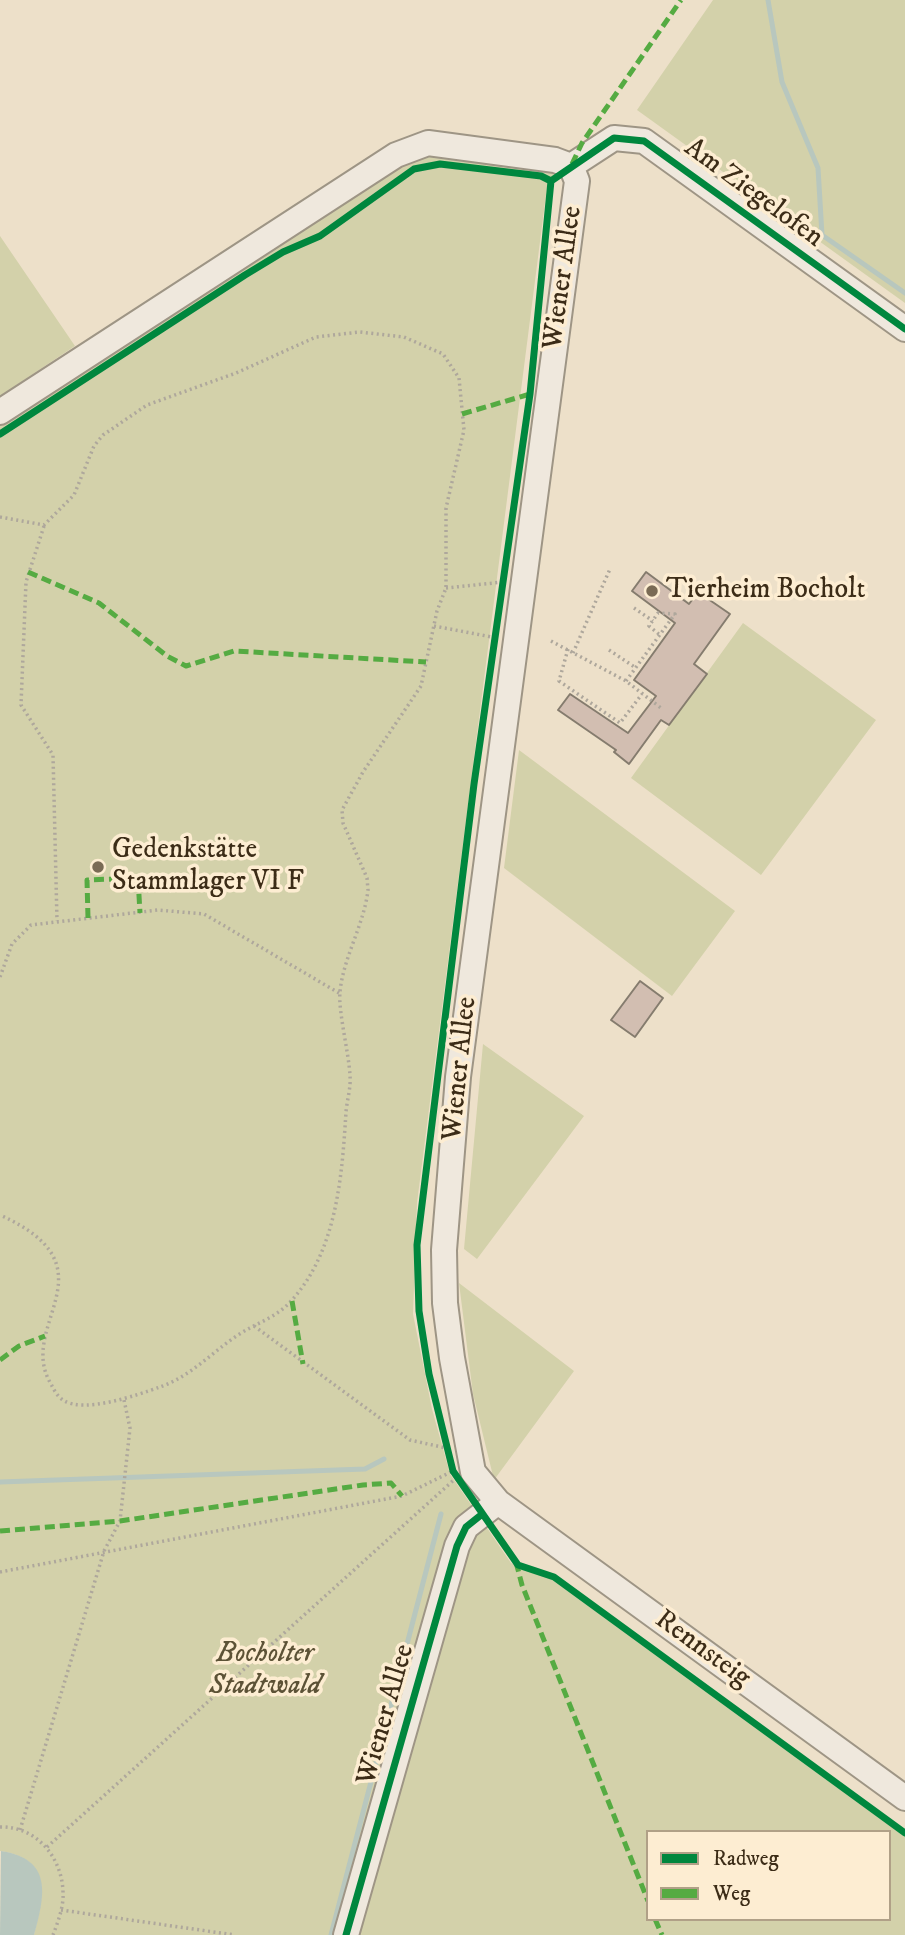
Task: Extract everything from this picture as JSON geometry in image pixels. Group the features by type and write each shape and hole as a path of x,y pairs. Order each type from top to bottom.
{"street":[{"name":"Am Ziegelofen","path":"571,166 614,138 644,141 905,329"},
{"path":"0,412 396,155 417,144 438,143 555,159 571,166"},
{"name":"Wiener Allee","path":"346,1935 457,1546 466,1527 498,1502 463,1471 445,1303 444,1250 458,1077 577,181 571,166"},
{"name":"Rennsteig","path":"498,1502 905,1798"}],"path":[{"path":"0,1215 39,1236 56,1270 59,1291 42,1354 46,1376 60,1398 71,1405 124,1400 179,1380 239,1334 274,1317 292,1301 317,1263 334,1213 343,1168 351,1079 339,993 368,890 367,878 343,823 342,810 363,772 421,686 434,626 446,588 446,508 464,430 459,378 443,354 404,337 360,332 316,337 236,373 147,405 103,435 94,446 74,495 44,526 26,582 22,705 52,755 57,921"},
{"path":"0,517 44,526"},
{"path":"573,653 610,569"},
{"path":"446,588 503,582 523,584"},
{"path":"635,608 653,621"},
{"path":"626,681 636,668 660,635 675,614 658,614 649,626 660,635"},
{"path":"434,626 516,641"},
{"path":"551,642 626,681 661,708"},
{"path":"568,649 559,681 620,723 642,694"},
{"path":"609,650 636,668"},
{"path":"0,976 15,940 31,925 158,910 199,912 339,993"},
{"path":"254,1326 410,1440 446,1448"},
{"path":"20,1830 104,1552 120,1521 131,1428 124,1400"},
{"path":"0,1572 402,1496 463,1471"},
{"path":"47,1847 463,1471"},
{"path":"0,1827 20,1830 47,1847 61,1876 61,1910 53,1935"},
{"path":"61,1910 235,1935"}],"green space":[{"path":"713,0 905,0 905,303 637,110"},
{"name":"Bocholter Stadtwald","path":"432,151 557,169 547,187 417,1203 413,1314 432,1409 450,1474 511,1563 551,1579 905,1837 905,1935 34,1935 42,1893 37,1871 17,1855 0,1851 0,421 409,155"},
{"path":"0,236 75,346 0,396"},
{"path":"743,623 876,720 761,875 631,778"},
{"path":"519,750 735,911 672,996 504,868"},
{"path":"483,1044 584,1116 477,1259 464,1249"},
{"path":"459,1283 574,1371 494,1480 473,1394"}],"shaded area":[{"path":"1,1851 18,1855 30,1862 41,1881 41,1906 34,1935 0,1935"}],"building":[{"path":"646,572 689,604 698,592 730,614 694,664 707,674 669,725 661,720 629,764 614,752 616,750 558,710 570,694 628,733 656,696 634,680 675,623 632,591"},
{"path":"640,981 663,998 635,1037 611,1020"}],"waterway":[{"path":"768,0 782,82 818,168 822,235 905,293"},
{"path":"0,1482 365,1469 384,1459"},
{"path":"331,1935 441,1514"}],"marked path":[{"path":"572,164 582,143 681,0"},
{"path":"462,414 530,394"},
{"path":"28,572 99,603 167,656 186,666 234,651 426,662"},
{"path":"88,918 87,880 138,878 140,913"},
{"path":"292,1301 303,1364"},
{"path":"0,1360 19,1346 45,1336"},
{"path":"0,1531 120,1521 363,1485 391,1483 402,1496"},
{"path":"516,1562 522,1585 646,1896"},
{"path":"656,1921 662,1935"}],"cycle path":[{"path":"551,181 614,138 644,141 905,329"},
{"path":"0,434 245,275 283,252 320,236 414,169 440,164 541,176 551,181"},
{"path":"551,181 530,394 474,784 417,1245 419,1311 429,1374 453,1471 518,1565 554,1577 905,1833"},
{"path":"346,1935 457,1546 466,1527 481,1515"}],"place":[{"name":"Tierheim Bocholt","path":"652,591"},
{"name":"Gedenkstätte Stammlager VI F","path":"98,867"}]}
